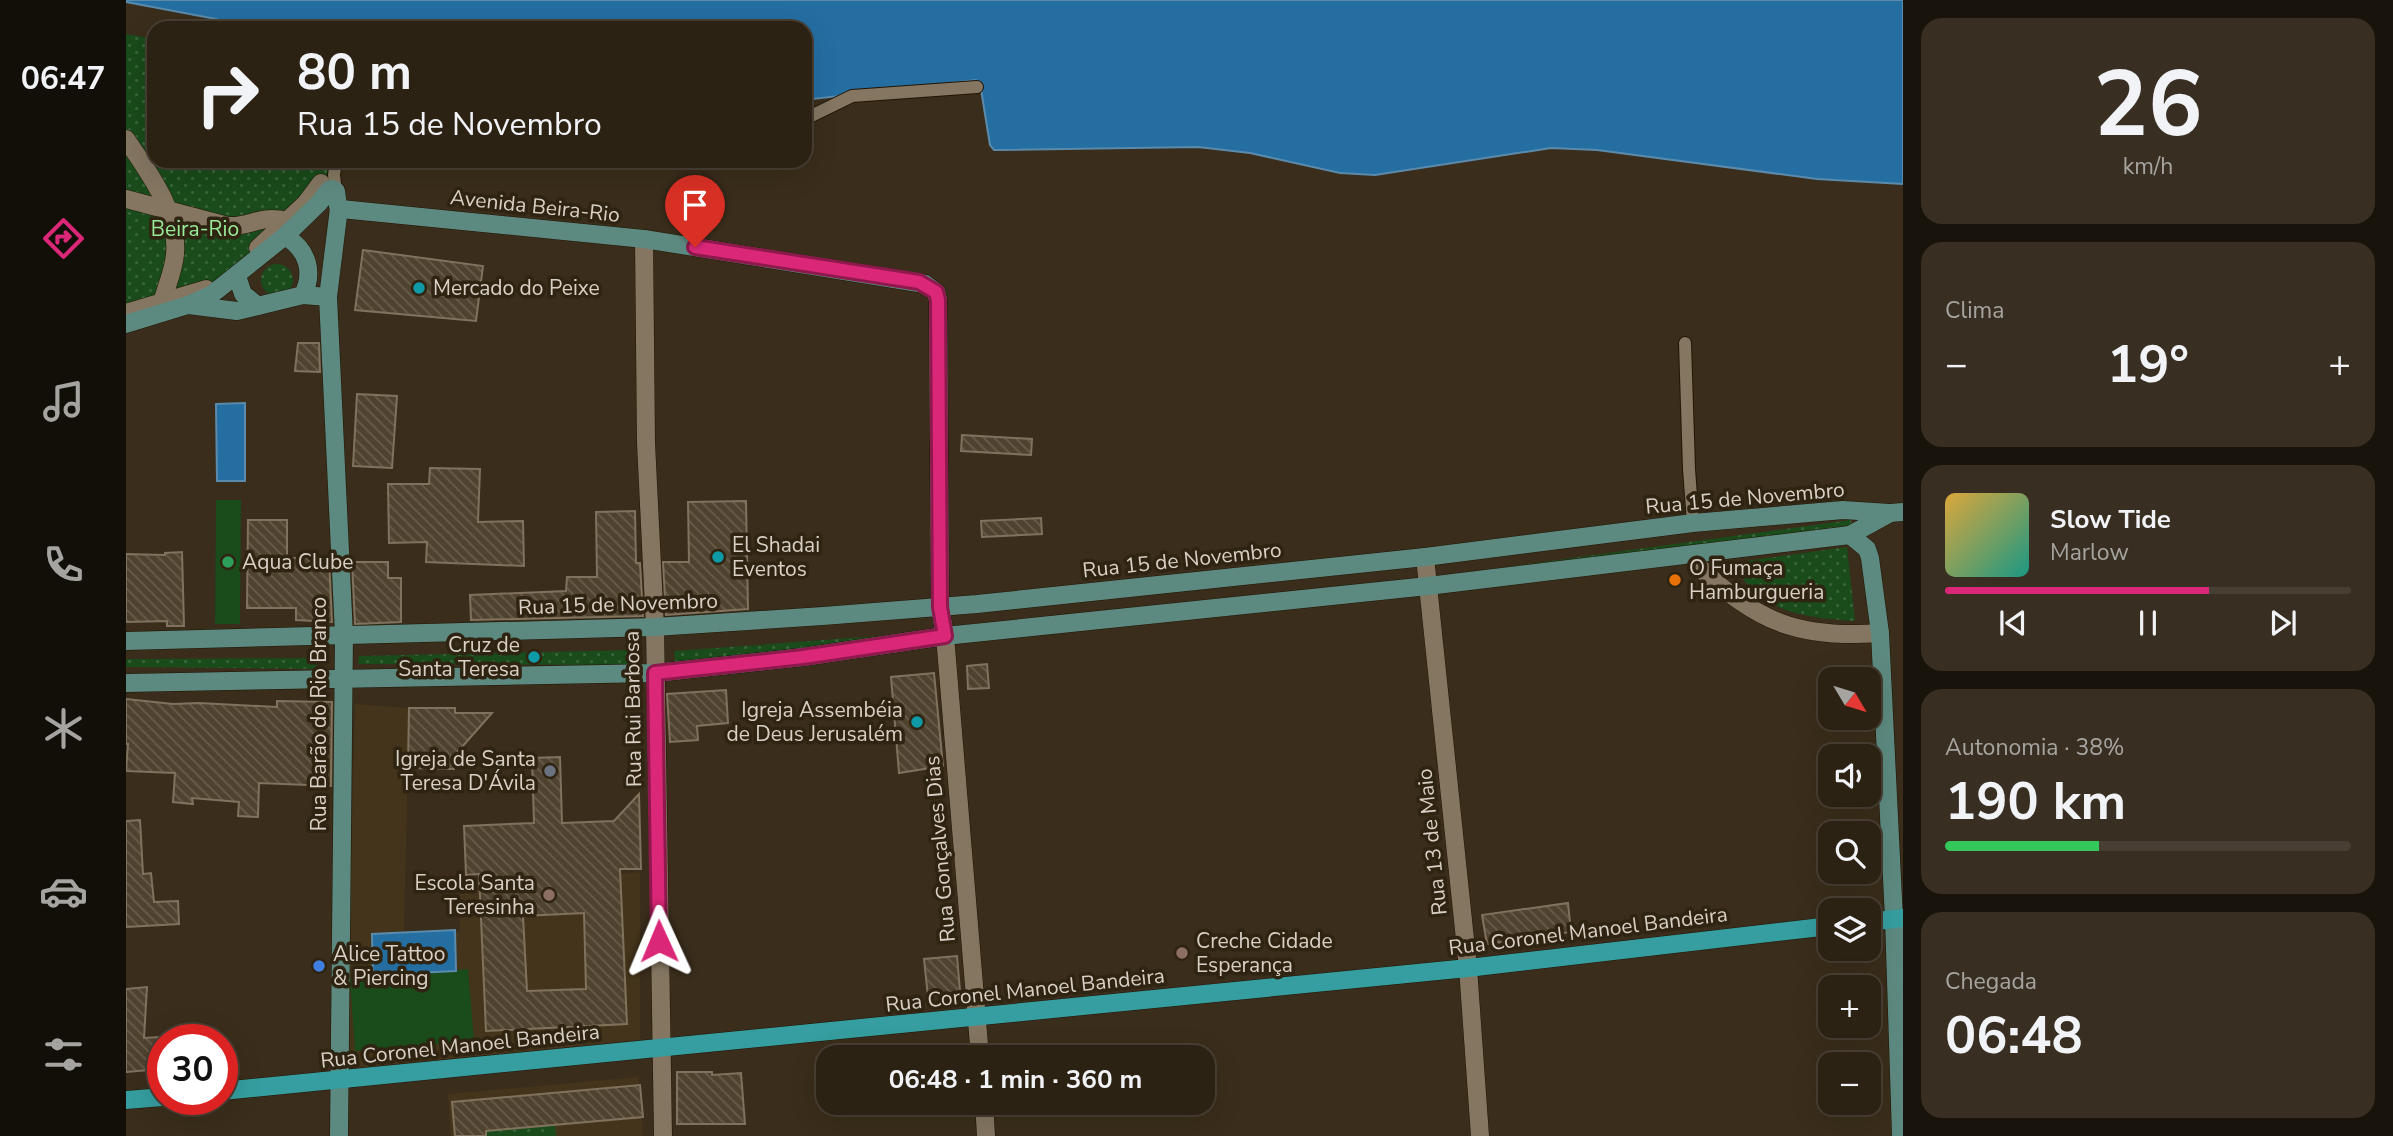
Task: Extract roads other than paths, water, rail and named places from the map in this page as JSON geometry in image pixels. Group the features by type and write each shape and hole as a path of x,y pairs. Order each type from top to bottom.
{"main road":[{"path":"126,324 211,295 237,276 287,228 319,203 329,190 332,194"},
{"name":"Avenida Beira-Rio","path":"332,194 919,282 931,288 936,292 938,300 940,607"},
{"name":"Rua Barão do Rio Branco","path":"332,194 328,296 344,635 339,1136"},
{"path":"287,228 301,248 308,266 307,286 303,295"},
{"path":"237,276 243,294 258,306"},
{"path":"188,305 230,311 303,295 328,296"},
{"name":"Rua 15 de Novembro","path":"126,641 654,627 940,607 1425,558 1693,523 1843,510 1896,513"},
{"path":"1870,558 1875,537 1896,513"},
{"name":"Rua 15 de Novembro","path":"126,682 655,673 803,657 945,636 1428,586 1850,535 1896,513"},
{"path":"1850,535 1867,549 1870,558 1880,633 1898,918 1901,1136"},
{"path":"940,607 945,636"},
{"name":"Rua Coronel Manoel Bandeira","path":"238,1090 1468,968 1818,927"},
{"path":"126,1100 147,1098"}],"street":[{"path":"126,139 144,165 167,208 175,230 175,255 162,303"},
{"path":"126,199 228,226 241,226 272,217 287,228 211,286 194,294 126,313"},
{"name":"Rua Rui Barbosa","path":"644,239 646,443 654,627 663,1136"},
{"name":"Rua 13 de Maio","path":"1425,558 1468,968 1480,1136"},
{"path":"1699,567 1748,607 1775,622 1805,632 1823,634 1880,633"},
{"name":"Rua Gonçalves Dias","path":"945,636 979,1045"},
{"path":"985,1115 986,1136"}],"lane":[{"path":"812,116 852,96 977,86"},
{"path":"332,194 335,168"},
{"path":"1685,343 1693,523"}],"water":[{"path":"1903,0 1903,184 1817,179 1597,150 1551,148 1375,175 1340,173 1250,153 1198,147 994,150 990,145 980,83 976,80 812,99 812,21 222,21 126,2"},
{"path":"245,403 245,481 217,481 216,404"},
{"path":"455,930 456,971 373,975 372,934"}],"place":[{"name":"Mercado do Peixe","path":"419,288"},
{"name":"El Shadai Eventos","path":"718,557"},
{"name":"Aqua Clube","path":"228,562"},
{"name":"O Fumaça Hamburgueria","path":"1675,580"},
{"name":"Cruz de Santa Teresa","path":"534,657"},
{"name":"Igreja Assembéia de Deus Jerusalém","path":"917,722"},
{"name":"Igreja de Santa Teresa D'Ávila","path":"550,771"},
{"name":"Escola Santa Teresinha","path":"549,895"},
{"name":"Creche Cidade Esperança","path":"1182,953"},
{"name":"Alice Tattoo & Piercing","path":"319,966"}],"park label":[{"name":"Beira-Rio","path":"195,229"}]}
